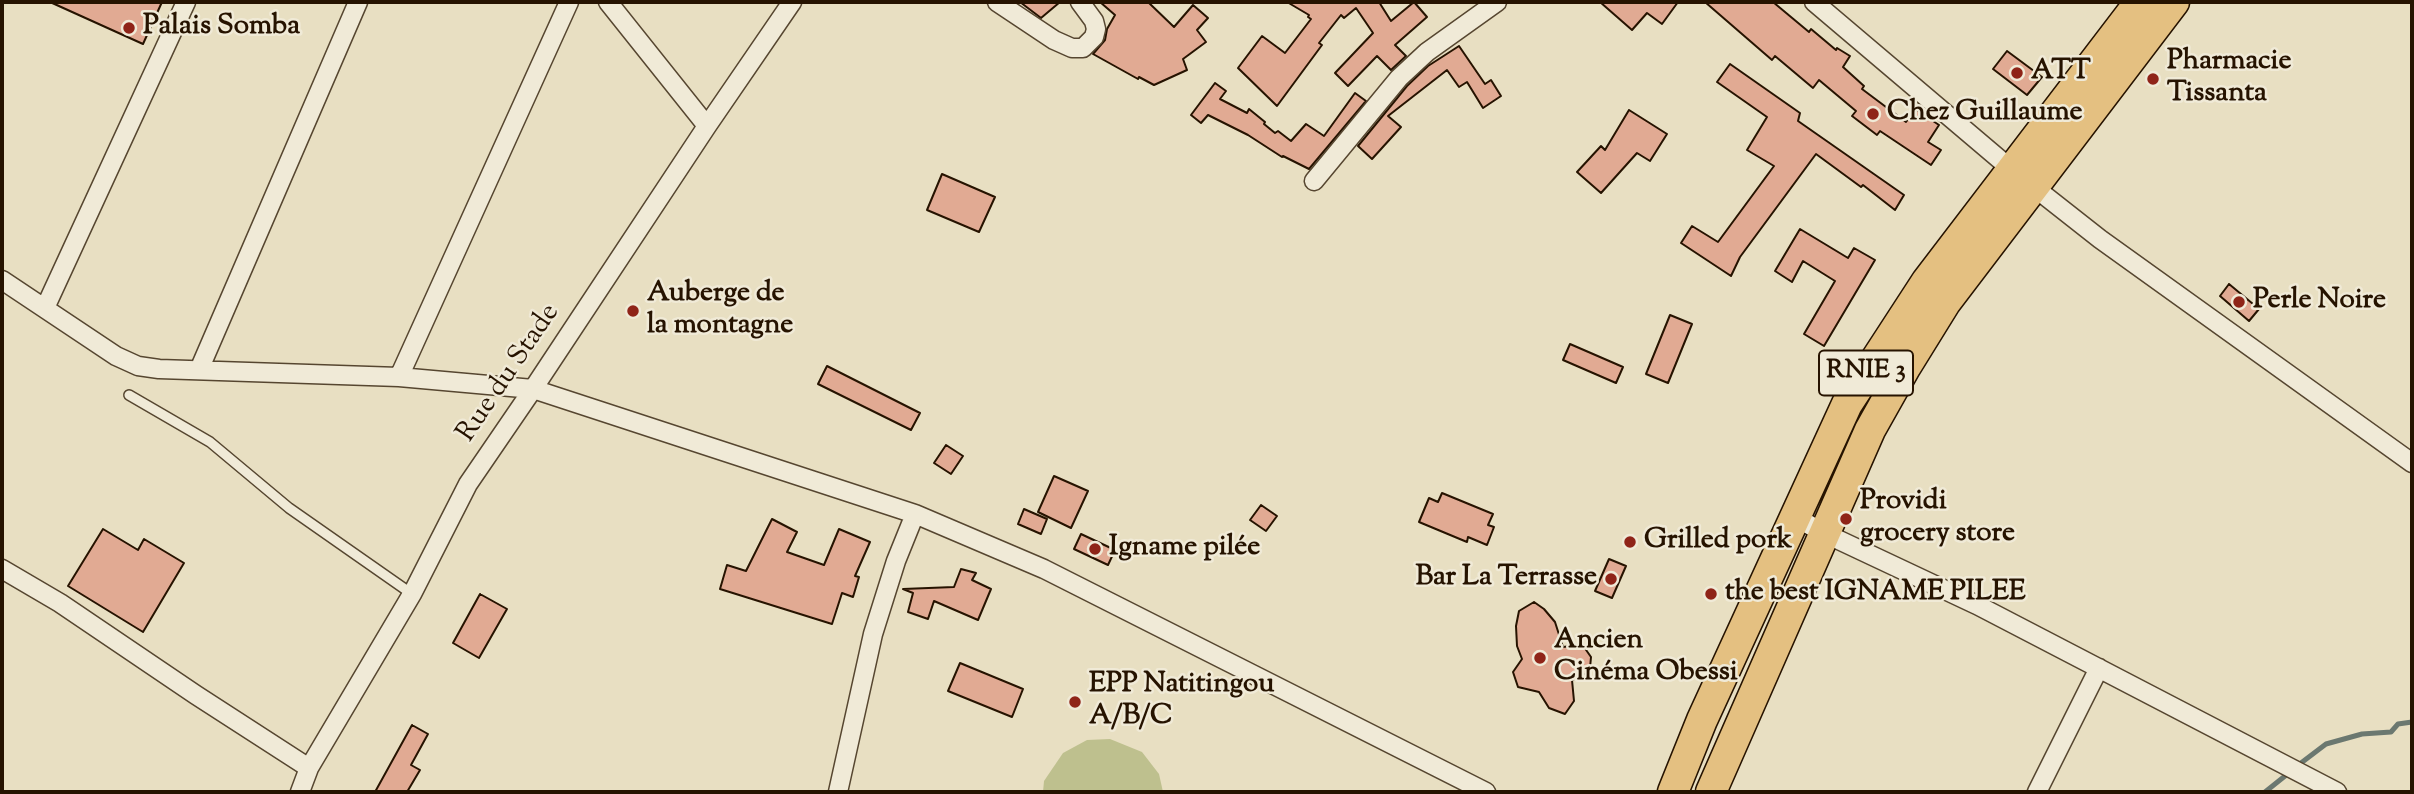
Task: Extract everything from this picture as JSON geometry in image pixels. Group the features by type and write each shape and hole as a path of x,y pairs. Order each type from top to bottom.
{"highway":[{"name":"RNIE 3","path":"1711,792 1870,430 1906,366 2022,178 2140,2"},
{"name":"RNIE 3","path":"1673,792 1702,720 1847,404 1870,365 1927,281 2022,178 2170,3"},
{"path":"1702,720 1734,735"}],"street":[{"path":"45,308 186,2"},
{"path":"199,370 358,2"},
{"path":"399,377 569,2"},
{"path":"608,2 707,126"},
{"name":"Rue du Stade","path":"300,792 309,768 412,594 468,484 792,2"},
{"path":"997,2 1054,40 1072,48 1083,48 1094,37 1096,29 1094,21 1080,2"},
{"path":"1314,181 1399,78 1427,52 1497,2"},
{"path":"1814,2 2022,178 2100,239 2412,463"},
{"path":"2,279 116,356 138,366 159,369 399,377 533,389 915,514 1044,569 1486,792"},
{"path":"838,792 873,634 896,561 915,514"},
{"path":"1795,517 1825,534 1977,604 2337,792"},
{"path":"2,569 60,603 309,768"},
{"path":"2037,792 2099,668"}],"lane":[{"path":"129,396 211,442 289,508 412,594"}],"green space":[{"path":"1110,739 1142,752 1159,774 1163,792 1043,792 1044,781 1063,753 1087,740"}],"building":[{"name":"Palais Somba","path":"50,2 162,2 143,44"},
{"path":"1020,2 1060,2 1041,18"},
{"path":"1100,2 1148,2 1174,27 1193,5 1208,18 1197,30 1206,42 1183,59 1187,70 1154,85 1139,77 1138,79 1093,54 1105,40 1107,29 1115,15"},
{"path":"1287,2 1379,2 1391,21 1414,2 1427,17 1395,45 1406,56 1391,70 1377,56 1348,86 1335,73 1373,33 1356,8 1344,18 1341,15 1277,106 1238,68 1262,36 1285,53 1311,19 1309,15"},
{"path":"1600,2 1678,2 1662,24 1647,13 1632,30"},
{"path":"1705,2 1773,2 1809,32 1811,29 1836,50 1837,48 1850,56 1843,67 1864,86 1862,89 1906,122 1915,109 1939,125 1928,142 1941,150 1931,165 1880,131 1877,135 1852,116 1856,111 1819,80 1813,88 1775,56 1772,60"},
{"path":"1459,46 1485,84 1491,80 1501,96 1483,108 1467,82 1459,87 1447,70 1388,116 1401,127 1372,159 1358,146 1407,86 1428,66"},
{"name":"ATT","path":"2007,51 2042,77 2027,95 1993,69"},
{"path":"1730,64 1800,113 1798,121 1904,195 1895,210 1816,154 1740,257 1731,276 1681,243 1692,226 1718,242 1774,166 1747,150 1767,117 1717,82"},
{"path":"1215,83 1226,91 1220,99 1247,113 1249,109 1275,133 1278,131 1291,141 1306,124 1324,136 1355,93 1366,101 1309,169 1282,157 1248,135 1208,115 1201,123 1191,115"},
{"path":"1629,110 1667,134 1650,161 1637,153 1601,193 1577,172 1601,146 1605,150"},
{"path":"942,174 995,197 979,232 927,210"},
{"path":"1800,229 1848,258 1854,248 1875,260 1824,346 1804,334 1835,281 1803,261 1792,282 1775,271"},
{"name":"Perle Noire","path":"2229,284 2259,309 2249,321 2220,296"},
{"path":"1670,315 1692,324 1668,383 1646,374"},
{"path":"1570,344 1623,367 1616,383 1563,360"},
{"path":"827,366 920,413 911,430 818,384"},
{"path":"946,445 963,456 951,474 934,463"},
{"path":"1054,476 1088,491 1071,528 1038,512"},
{"path":"1442,493 1493,514 1488,525 1494,527 1487,545 1468,537 1467,542 1419,522 1429,498 1438,502"},
{"path":"1261,505 1277,516 1266,531 1250,520"},
{"path":"1024,509 1047,519 1041,534 1018,524"},
{"path":"772,519 797,532 787,552 824,565 839,529 870,542 855,576 859,577 853,597 842,593 832,624 720,589 727,565 746,571"},
{"path":"103,529 138,550 144,539 184,563 143,632 68,586"},
{"path":"1081,534 1115,550 1108,565 1074,549"},
{"name":"Bar La Terrasse","path":"1609,559 1626,566 1612,598 1595,591"},
{"path":"961,569 976,573 972,580 991,589 978,620 934,601 928,619 908,612 913,593 903,589 954,587"},
{"path":"480,594 507,609 479,658 453,643"},
{"name":"Ancien Cinéma Obessi","path":"1534,602 1555,622 1563,647 1584,647 1591,657 1587,673 1572,680 1574,701 1565,714 1549,708 1539,692 1518,687 1513,672 1522,659 1517,646 1516,626 1519,611"},
{"path":"960,663 1023,689 1012,717 948,691"},
{"path":"412,725 428,734 411,765 420,770 407,792 375,792"}],"waterway":[{"path":"2297,766 2326,744 2362,734 2391,732 2398,724 2412,722"},
{"path":"2265,792 2290,772"}],"place":[{"name":"Palais Somba","path":"129,28"},
{"name":"ATT","path":"2017,73"},
{"name":"Pharmacie Tissanta","path":"2153,79"},
{"name":"Chez Guillaume","path":"1873,114"},
{"name":"Perle Noire","path":"2239,302"},
{"name":"Auberge de la montagne","path":"633,311"},
{"name":"Providi grocery store","path":"1846,519"},
{"name":"Grilled pork","path":"1630,542"},
{"name":"Igname pilée","path":"1095,549"},
{"name":"Bar La Terrasse","path":"1611,579"},
{"name":"the best IGNAME PILEE","path":"1711,594"},
{"name":"Ancien Cinéma Obessi","path":"1540,658"},
{"name":"EPP Natitingou A/B/C","path":"1075,702"}]}
